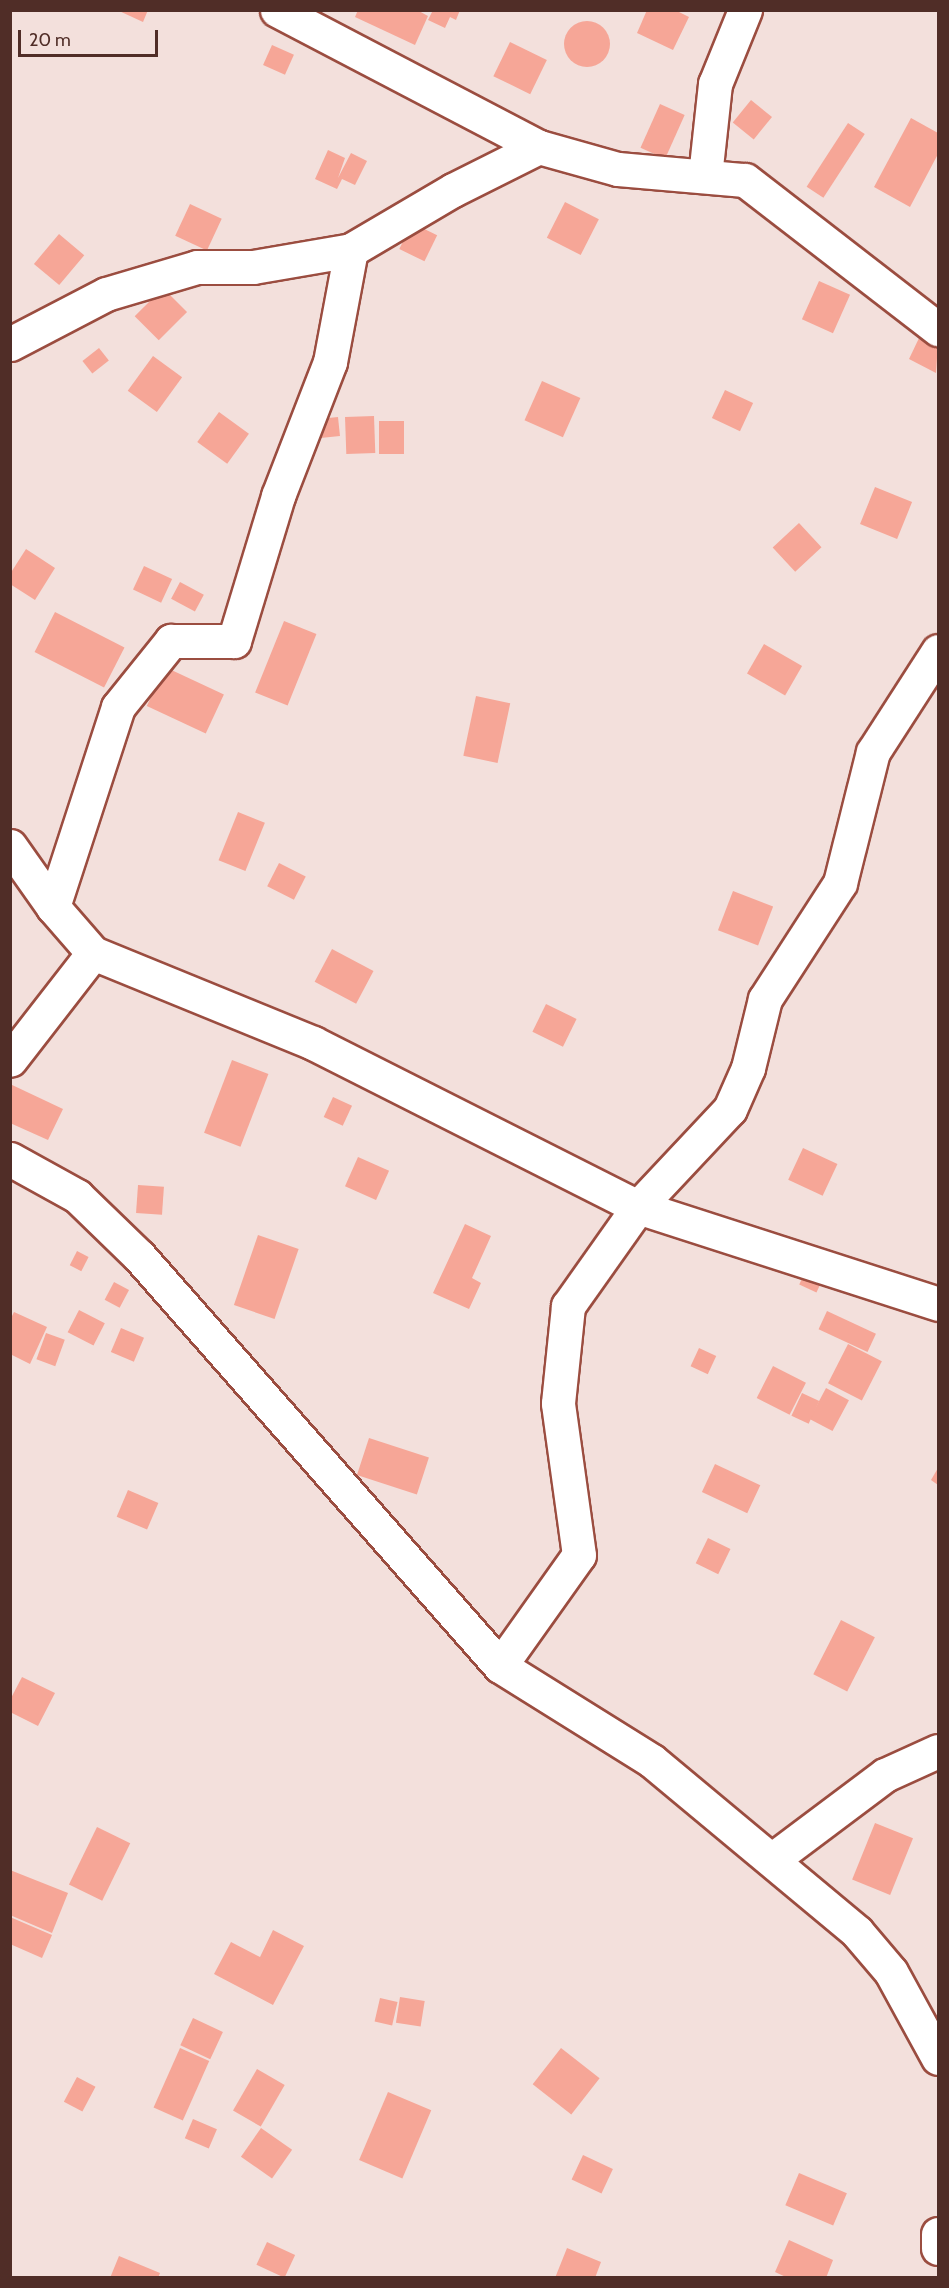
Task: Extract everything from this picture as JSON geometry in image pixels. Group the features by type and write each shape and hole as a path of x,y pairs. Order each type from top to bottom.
{"street":[{"path":"277,10 539,147 618,169 745,180 939,328"},
{"path":"705,176 715,84 745,10"},
{"path":"10,344 106,294 197,267 253,267 351,250 453,190 539,147"},
{"path":"53,907 118,707 171,641 234,641 278,496 330,363 351,250"},
{"path":"500,1666 579,1555 558,1403 568,1306 638,1207 730,1109 748,1068 765,999 840,883 873,752 939,651"},
{"path":"10,846 53,907 93,953 313,1043 638,1207 939,1304"},
{"path":"10,1060 93,953"},
{"path":"10,1159 77,1197 139,1256 500,1666 652,1761 773,1859 857,1932 891,1972 939,2058"},
{"path":"773,1859 885,1775 939,1750"},
{"path":"939,2234 939,2248"}],"building":[{"path":"117,10 148,10 143,22"},
{"path":"358,10 417,10 428,16 415,45 355,17"},
{"path":"433,10 460,10 456,20 450,17 445,28 428,20"},
{"path":"647,10 675,10 689,17 673,50 637,33"},
{"path":"587,21 603,28 610,44 603,60 587,67 571,60 564,44 571,28"},
{"path":"510,42 547,60 530,94 493,76"},
{"path":"272,45 294,55 285,75 263,65"},
{"path":"751,100 772,117 754,140 733,123"},
{"path":"660,104 685,115 665,159 640,148"},
{"path":"911,118 938,133 938,154 910,207 874,187"},
{"path":"848,123 865,134 823,198 807,187"},
{"path":"328,150 345,158 338,178 351,153 367,161 355,185 342,179 337,189 315,179"},
{"path":"565,202 599,219 581,255 547,238"},
{"path":"190,204 222,219 207,251 175,236"},
{"path":"412,223 437,235 424,261 399,249"},
{"path":"59,234 84,255 59,285 34,264"},
{"path":"819,281 850,295 833,333 802,319"},
{"path":"163,288 187,312 159,340 135,316"},
{"path":"920,336 938,344 936,373 909,359"},
{"path":"99,348 109,361 92,374 82,361"},
{"path":"153,356 182,377 157,412 128,391"},
{"path":"542,381 580,398 563,437 525,420"},
{"path":"725,390 753,403 740,431 712,418"},
{"path":"219,412 249,434 227,464 197,442"},
{"path":"374,416 375,453 346,454 345,417"},
{"path":"338,417 340,436 318,438 316,419"},
{"path":"379,421 404,421 404,454 379,454"},
{"path":"875,487 912,502 897,539 860,524"},
{"path":"799,523 822,547 795,572 773,548"},
{"path":"26,549 55,568 35,600 10,584 10,574"},
{"path":"144,566 172,579 161,603 133,590"},
{"path":"180,582 204,595 195,611 171,599"},
{"path":"55,612 124,647 104,688 35,652"},
{"path":"284,621 316,634 288,706 255,692"},
{"path":"764,644 802,666 785,695 747,673"},
{"path":"165,667 224,694 206,733 147,706"},
{"path":"476,696 510,703 498,763 463,756"},
{"path":"238,812 265,823 245,871 219,860"},
{"path":"279,863 306,877 294,900 267,886"},
{"path":"733,891 773,906 758,946 718,930"},
{"path":"332,949 373,971 356,1004 315,982"},
{"path":"546,1004 577,1019 563,1047 532,1032"},
{"path":"232,1060 268,1074 240,1147 204,1133"},
{"path":"10,1084 63,1109 48,1140 10,1123"},
{"path":"333,1097 352,1106 343,1126 324,1117"},
{"path":"803,1148 837,1164 823,1196 788,1180"},
{"path":"358,1157 389,1171 376,1200 345,1186"},
{"path":"138,1185 164,1187 162,1215 136,1213"},
{"path":"465,1224 491,1236 472,1278 481,1283 469,1309 433,1293"},
{"path":"258,1235 299,1249 275,1319 234,1305"},
{"path":"77,1251 89,1257 81,1271 70,1265"},
{"path":"806,1270 823,1278 816,1293 799,1285"},
{"path":"114,1282 129,1290 120,1308 105,1300"},
{"path":"79,1310 105,1323 93,1345 68,1332"},
{"path":"827,1311 876,1334 867,1352 819,1329"},
{"path":"14,1312 47,1327 30,1364 10,1354 10,1320"},
{"path":"121,1328 144,1338 134,1362 111,1352"},
{"path":"46,1333 65,1340 55,1366 36,1359"},
{"path":"848,1344 882,1361 862,1400 828,1383"},
{"path":"699,1348 716,1356 708,1374 691,1366"},
{"path":"773,1366 806,1383 790,1415 757,1398"},
{"path":"826,1388 849,1400 833,1431 810,1419"},
{"path":"802,1393 819,1401 809,1424 791,1416"},
{"path":"369,1438 429,1457 417,1495 357,1475"},
{"path":"715,1464 760,1485 747,1513 702,1492"},
{"path":"938,1468 938,1485 931,1480"},
{"path":"128,1490 158,1503 147,1530 117,1517"},
{"path":"708,1538 730,1549 718,1574 696,1563"},
{"path":"841,1620 875,1637 847,1692 813,1674"},
{"path":"22,1677 55,1693 38,1726 10,1712 10,1700"},
{"path":"875,1823 913,1838 890,1895 852,1880"},
{"path":"97,1827 130,1843 102,1901 69,1885"},
{"path":"10,1870 68,1893 52,1933 10,1915"},
{"path":"10,1917 52,1935 42,1958 10,1944"},
{"path":"273,1930 304,1946 273,2005 214,1974 231,1942 260,1957"},
{"path":"400,1997 425,2001 421,2027 396,2023"},
{"path":"380,1998 398,2002 392,2025 375,2021"},
{"path":"193,2018 223,2032 210,2059 180,2045"},
{"path":"180,2048 209,2061 183,2120 154,2107"},
{"path":"561,2048 600,2078 571,2114 533,2084"},
{"path":"257,2069 285,2085 261,2127 233,2111"},
{"path":"77,2077 96,2087 82,2112 64,2102"},
{"path":"388,2092 431,2110 402,2178 359,2160"},
{"path":"193,2119 217,2129 209,2148 185,2138"},
{"path":"261,2128 292,2150 272,2178 241,2157"},
{"path":"583,2155 613,2169 601,2193 572,2179"},
{"path":"799,2173 847,2193 833,2226 785,2205"},
{"path":"789,2240 833,2260 826,2278 788,2278 775,2272"},
{"path":"267,2242 295,2255 285,2278 256,2265"},
{"path":"567,2248 601,2262 595,2278 555,2278"},
{"path":"119,2256 160,2273 158,2278 110,2278"}]}
